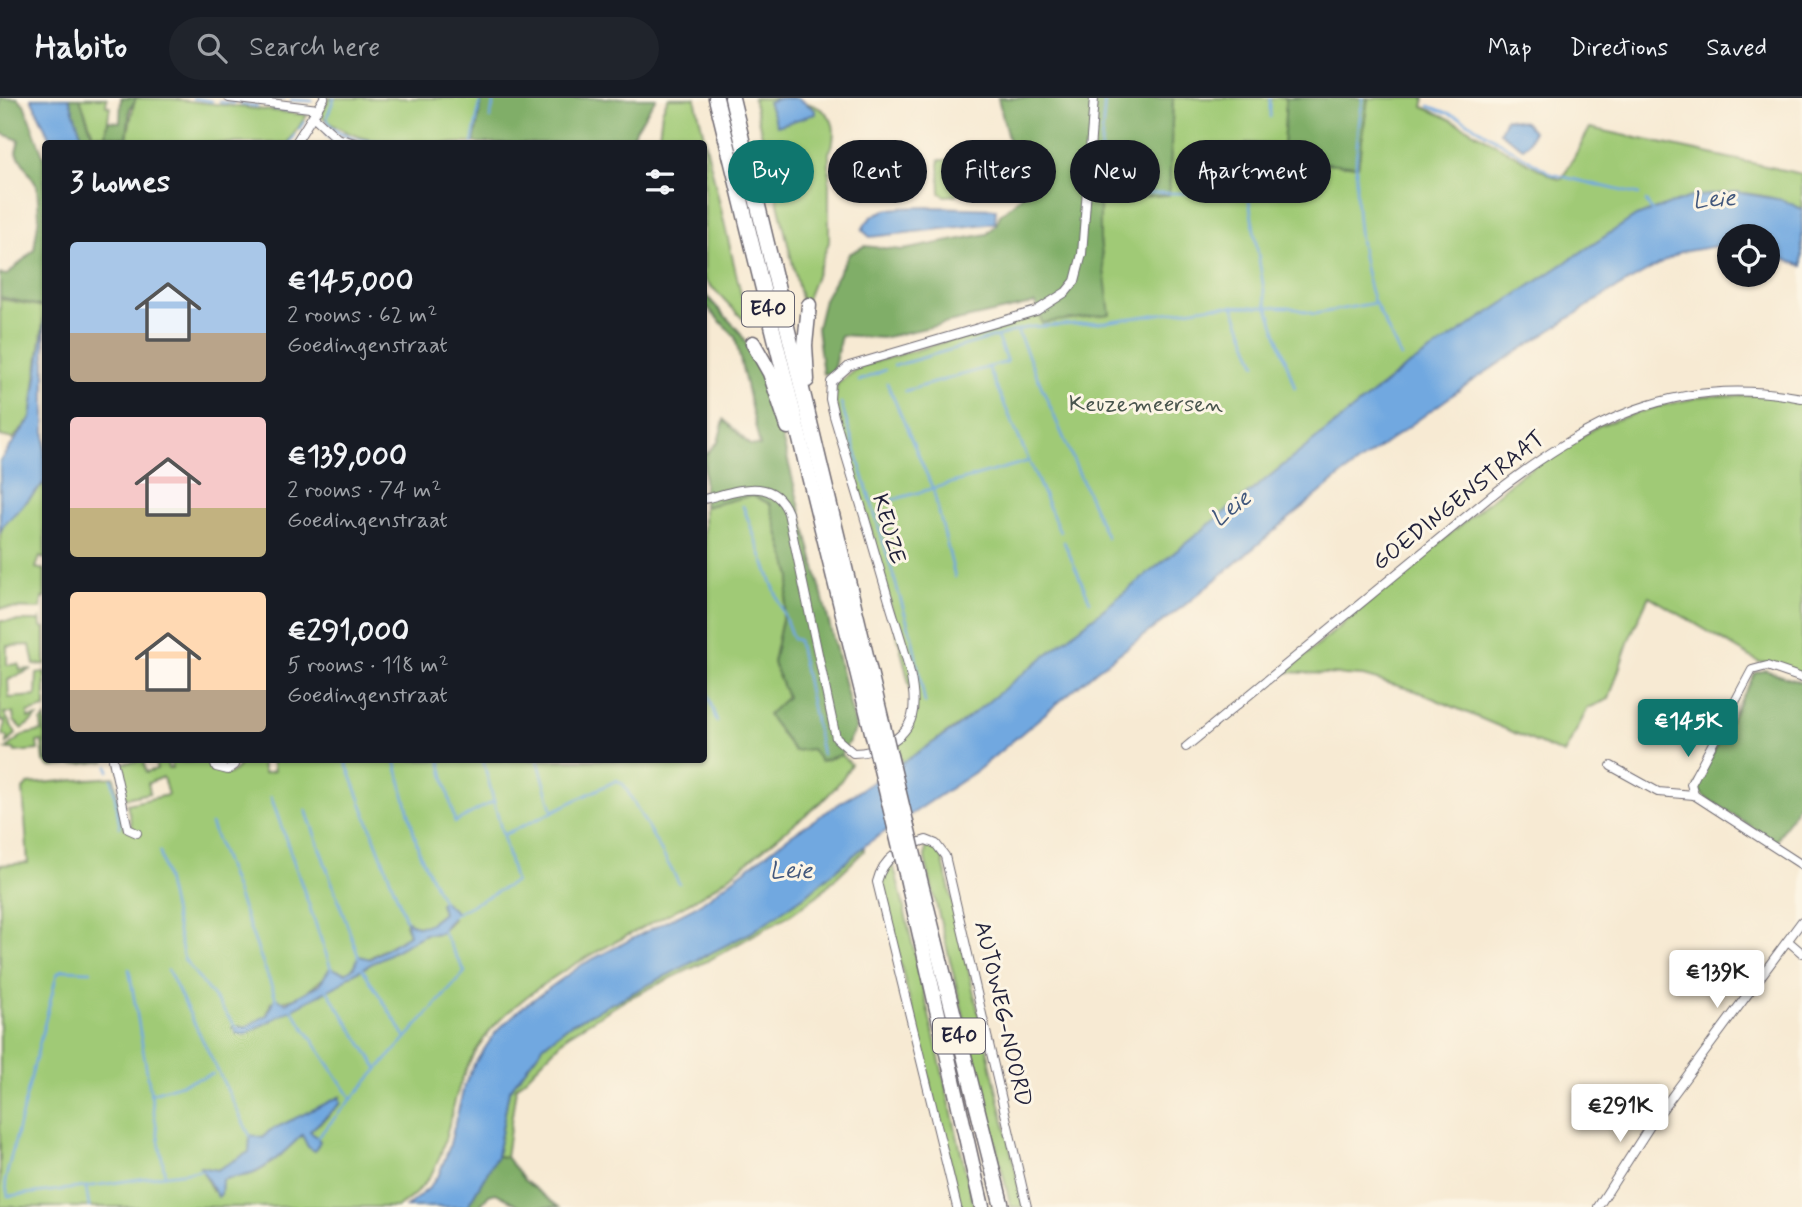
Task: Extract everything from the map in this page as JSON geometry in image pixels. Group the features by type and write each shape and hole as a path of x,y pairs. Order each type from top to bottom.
{"highway":[{"name":"E40","path":"716,98 820,521 878,729"},
{"name":"E40","path":"732,98 807,406 910,867 982,1207"},
{"path":"807,406 805,345 809,305"},
{"path":"753,343 770,373 820,521"},
{"name":"E40","path":"910,867 1002,1207"}],"street":[{"path":"229,98 315,112 337,138 344,140"},
{"path":"298,140 324,98"},
{"name":"KEUZE","path":"707,498 763,488 785,504 836,738 853,753 869,753 898,735 913,715 909,678 834,416 830,400 831,382 849,366 1036,311 1066,292 1074,281 1082,254 1094,98"},
{"name":"GOEDINGENSTRAAT","path":"1186,747 1491,496 1541,457 1583,432 1619,415 1682,396 1759,392 1802,398"},
{"path":"1694,795 1690,784 1752,670 1767,666 1802,678"},
{"path":"114,763 128,829 138,833"},
{"path":"215,763 216,767 228,770 235,763"},
{"path":"1611,766 1658,792 1694,795 1802,865"},
{"name":"AUTOWEG-NOORD","path":"957,1207 877,882 880,868 898,852 926,839 936,844 945,856 1027,1207"},
{"path":"1598,1207 1650,1126 1802,921"},
{"path":"1787,941 1802,953"}],"green space":[{"path":"0,98 17,98 24,104 42,153 42,306 0,297 0,274 7,275 34,250 39,216 37,186 16,152 19,140 0,133"},
{"path":"69,98 80,98 94,140 83,140"},
{"path":"80,98 107,98 106,106 110,106 106,135 93,134"},
{"path":"121,98 135,98 130,108 127,138 106,135 108,121 120,122"},
{"path":"135,98 174,99 307,115 290,140 127,138"},
{"path":"329,98 482,98 475,140 373,140 336,127 320,115"},
{"path":"482,98 656,98 629,140 475,140"},
{"path":"668,98 695,98 705,140 658,140 662,111"},
{"path":"753,98 804,102 825,112 832,121 833,140 828,140 829,242 805,304 802,303 778,203 814,203 814,140 763,140"},
{"path":"998,98 1173,98 1169,195 1160,196 1160,140 1070,140 1070,203 1100,203 1100,240 1110,314 1042,323 1036,303 882,338 841,335 833,372 823,374 817,328 824,299 849,254 864,246 903,250 987,234 996,225 1000,215 1014,203 1056,203 1056,140 1008,140"},
{"name":"Keuzemeersen","path":"1173,98 1287,98 1285,140 1174,140 1174,203 1331,203 1331,163 1358,166 1368,98 1425,98 1423,107 1458,123 1559,179 1562,179 1590,128 1802,174 1802,209 1760,195 1715,194 1466,329 1402,370 994,700 902,764 897,741 916,713 880,562 835,402 837,384 861,366 1041,314 1042,322 1109,314 1100,240 1099,203 1160,203 1160,195 1169,194"},
{"path":"1286,98 1368,98 1358,166 1331,164 1331,140 1283,140"},
{"path":"707,149 748,324 707,282"},
{"path":"939,160 941,160 941,194"},
{"path":"707,296 739,331 767,378 856,729 841,755 820,761 812,749 794,751 768,715 787,697 773,663 791,576 770,504 753,495 707,506 707,453 718,442 724,420 750,445 760,446 735,337 707,307"},
{"path":"0,299 42,306 42,331 31,418 13,439 0,436"},
{"path":"1773,395 1802,400 1802,674 1776,664 1759,662 1649,596 1630,637 1609,699 1588,708 1564,754 1416,691 1363,676 1286,672 1520,475 1600,425 1656,407 1705,396"},
{"path":"42,485 42,558 40,557 36,568 42,569 41,609 0,608 0,534 3,526"},
{"path":"753,495 770,504 791,576 773,663 812,749 821,761 841,755 851,764 838,784 813,809 713,888 576,963 534,991 506,1014 484,1040 466,1069 442,1149 428,1180 398,1207 0,1207 0,865 28,863 23,789 28,784 114,777 124,827 132,827 127,804 168,795 163,777 148,783 150,793 126,798 118,764 144,763 146,772 157,769 155,763 167,763 168,768 172,768 171,763 209,763 227,774 237,769 240,763 262,763 264,773 274,771 273,763 707,763 707,506","holes":["440,903 453,919 440,933 425,934 349,976 342,983 236,1033 240,1026 246,1028 267,1015 271,1002 299,996 334,969 346,973 410,934 405,925 427,926 443,913","340,1097 329,1116 309,1131 314,1137 306,1139 302,1135 262,1169 222,1180 221,1194 212,1191 201,1167 217,1170 249,1152 269,1131"]},
{"path":"40,617 42,664 34,665 30,645 7,646 7,665 19,664 20,670 32,669 8,680 9,698 36,696 37,673 42,672 42,709 28,713 28,718 37,717 22,729 14,721 13,713 4,713 16,734 7,743 7,736 3,736 5,721 0,721 0,621 40,621"},
{"path":"1765,670 1802,683 1802,798 1776,842 1703,796 1696,786 1755,673"},
{"path":"42,731 42,741 37,742 38,750 15,752 14,749 6,749 23,735"},
{"path":"45,763 88,763 51,767"},
{"path":"926,843 934,846 942,857 1024,1207 1011,1207 925,859"},
{"path":"864,846 864,851 818,895 791,914 709,960 629,998 568,1035 516,1088 506,1157 497,1156 509,1091 544,1045 569,1025 752,932 810,892"},
{"path":"890,862 896,874 974,1207 961,1207 880,882"},
{"path":"497,1156 506,1157 525,1181 559,1207 522,1207 496,1193 489,1195 479,1207 467,1207"}],"water":[{"path":"31,98 69,98 83,140 51,140"},
{"path":"781,98 798,98 815,110 815,114 777,126 768,102"},
{"path":"1506,118 1525,122 1533,131 1529,143 1523,148 1500,132"},
{"name":"Leie","path":"1736,192 1783,200 1802,209 1802,266 1780,258 1780,224 1717,224 1717,246 1681,252 1605,295 1469,383 1339,477 1185,605 1097,670 978,770 868,843 810,892 752,932 569,1025 544,1045 509,1091 497,1156 467,1207 406,1207 429,1188 439,1174 449,1148 464,1087 473,1066 496,1032 520,1009 583,964 700,904 791,835 954,729 1402,370 1636,216 1691,197"},
{"path":"930,207 996,209 995,223 870,237 862,230 867,221 882,211"},
{"path":"42,341 42,485 3,526 0,534 0,461 31,418"},
{"path":"443,901 456,912 440,933 425,934 349,976 342,983 244,1035 236,1033 233,1027 246,1027 267,1015 275,998 286,1003 319,985 330,968 346,973 354,967 359,956 370,959 409,935 405,919 415,926 434,921 443,913 440,903"},
{"path":"339,1097 341,1103 310,1131 320,1141 315,1151 308,1147 302,1135 280,1156 261,1169 222,1180 221,1194 218,1197 200,1167 217,1170 249,1152 250,1135 263,1138 269,1131"}],"waterway":[{"path":"193,98 212,101"},
{"path":"273,98 284,99"},
{"path":"334,98 327,117 331,126 337,132 362,140"},
{"path":"473,140 481,98"},
{"path":"490,118 495,98"},
{"path":"1105,98 1097,192 1248,194 1266,302 1295,388"},
{"path":"1270,98 1270,117"},
{"path":"1363,98 1357,149 1356,201 1362,252 1374,302"},
{"path":"291,100 312,101"},
{"path":"220,102 234,103"},
{"path":"241,104 257,106"},
{"path":"1429,106 1461,118 1552,174 1639,195"},
{"path":"273,108 291,110"},
{"path":"299,130 304,122"},
{"path":"303,140 309,131"},
{"path":"325,134 332,140"},
{"path":"292,140 295,135"},
{"path":"1646,201 1653,213"},
{"path":"894,366 1029,327 1105,322 1213,306 1289,307 1314,314 1375,303 1401,357"},
{"path":"1233,306 1256,364"},
{"path":"1017,330 1107,538"},
{"path":"905,391 1007,362 997,337"},
{"path":"988,367 1060,532"},
{"path":"859,381 885,370"},
{"path":"887,383 933,489 955,577"},
{"path":"841,403 912,637 925,703"},
{"path":"885,502 1029,461"},
{"path":"743,506 793,639 798,640 822,754"},
{"path":"1064,542 1090,601"},
{"path":"707,693 717,722"},
{"path":"346,763 406,920"},
{"path":"396,763 419,852 443,902"},
{"path":"441,763 455,822 494,801"},
{"path":"453,915 515,882 484,763"},
{"path":"503,835 553,812 539,763"},
{"path":"108,766 109,771"},
{"path":"112,779 120,827"},
{"path":"553,811 617,780 624,785 679,883"},
{"path":"271,797 332,971"},
{"path":"306,810 359,958"},
{"path":"211,824 277,1001"},
{"path":"160,852 184,959 237,1028"},
{"path":"315,1140 465,972 441,929"},
{"path":"362,968 405,1036"},
{"path":"89,1207 86,1187 165,1175 129,969"},
{"path":"86,1187 8,1196 5,1181 57,974 62,970 91,971"},
{"path":"168,970 250,1136"},
{"path":"325,987 378,1069"},
{"path":"291,1008 352,1099"},
{"path":"150,1094 213,1074"},
{"path":"165,1175 204,1170"}]}
